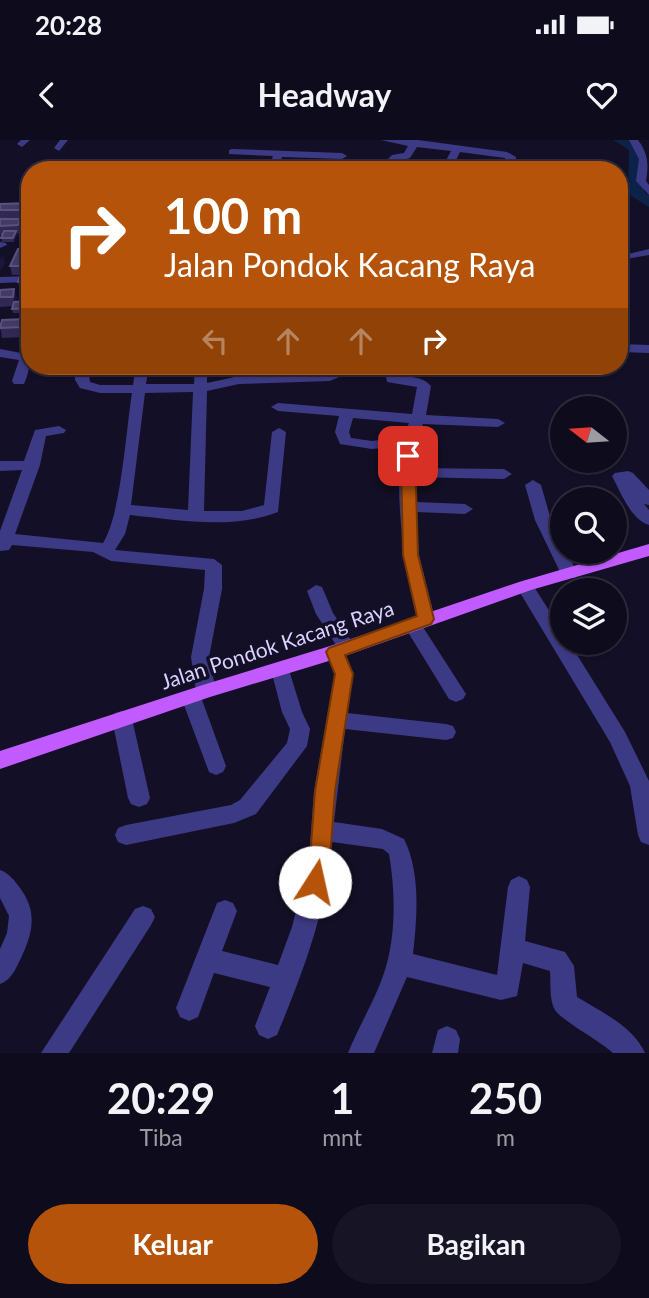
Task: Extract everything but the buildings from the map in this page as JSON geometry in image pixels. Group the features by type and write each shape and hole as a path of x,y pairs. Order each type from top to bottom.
{"main road":[{"name":"Jalan Pondok Kacang Raya","path":"0,760 341,650 525,586 649,550"}],"street":[{"path":"379,149 385,140 440,143 480,156 509,156 510,161"},
{"path":"480,156 481,140"},
{"path":"633,140 646,146 647,174 641,181 648,191"},
{"path":"391,161 395,157 408,156 415,142"},
{"path":"232,152 344,153 316,147"},
{"path":"450,161 457,148"},
{"path":"239,161 244,152"},
{"path":"276,161 279,153"},
{"path":"628,257 649,252"},
{"path":"2,277 21,278"},
{"path":"628,348 649,349"},
{"path":"0,353 21,356"},
{"path":"19,381 21,375"},
{"path":"82,375 82,380 92,387 201,388 239,380 333,375"},
{"path":"105,552 117,534 123,509 141,375"},
{"path":"196,516 201,375"},
{"path":"391,375 392,379 419,382 425,386 418,419 409,441 406,472 411,555 419,622 456,694"},
{"path":"278,407 498,423"},
{"path":"347,412 342,432 345,441 372,445 409,441"},
{"path":"59,430 40,433 32,465 3,541 96,547 105,552 214,565 213,589 200,657 199,694 216,766"},
{"path":"123,509 196,516 262,514 272,508 279,432"},
{"path":"0,466 32,465"},
{"path":"406,472 504,474"},
{"path":"649,500 628,476 620,476 633,501 649,520"},
{"path":"533,485 543,520 569,574"},
{"path":"408,507 465,509"},
{"path":"525,586 618,738 641,786 648,825"},
{"path":"268,1026 307,913 320,859 325,791 344,674 341,650 316,591"},
{"path":"126,835 234,814 248,807 297,747 300,738 300,729 292,712 280,670"},
{"path":"122,719 139,798"},
{"path":"337,720 446,732"},
{"path":"322,831 386,840 397,846 402,858 402,933 399,963 361,1053"},
{"path":"0,880 19,908 21,923 15,946 0,972"},
{"path":"399,963 501,988 508,987 511,981 519,887"},
{"path":"189,1008 225,911"},
{"path":"54,1053 143,917"},
{"path":"512,949 556,960 562,966 565,1004 608,1031 632,1053"},
{"path":"207,958 285,979"}],"waterway":[{"path":"620,140 636,148 636,194 649,202"}],"route":[{"path":"315,882 320,859 325,791 344,674 335,652 426,619 411,555 406,472 408,456"}]}
